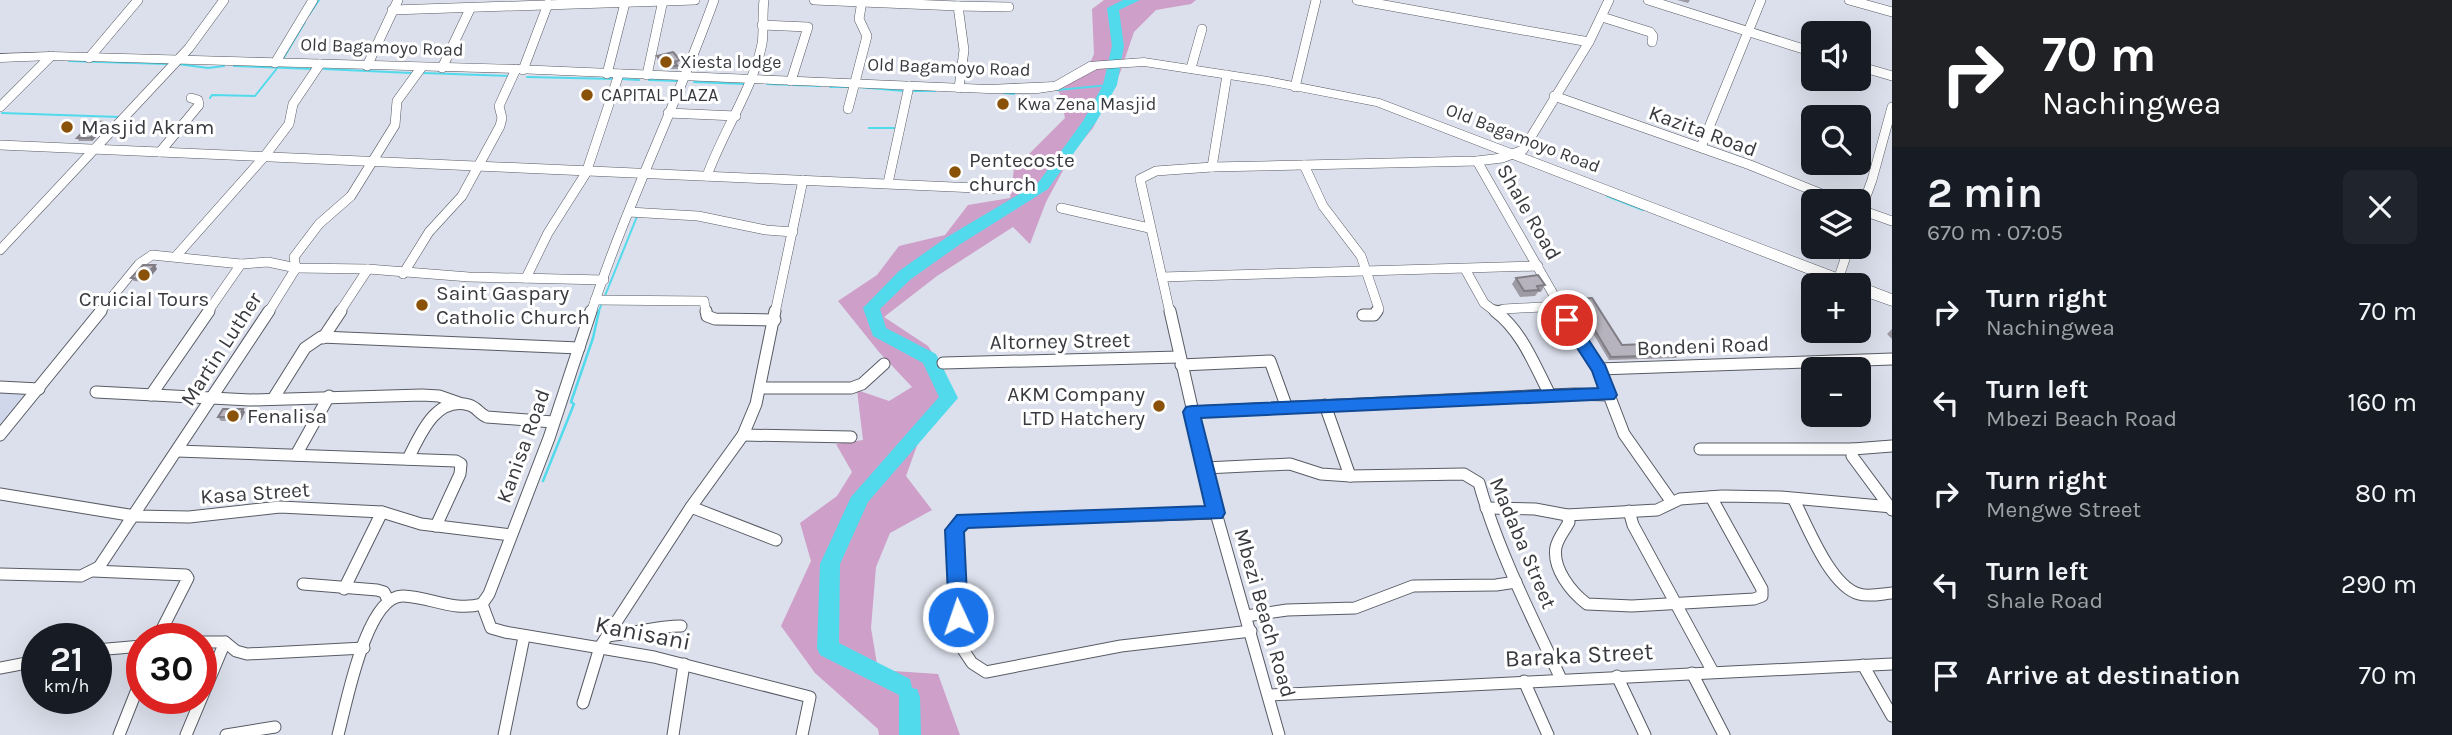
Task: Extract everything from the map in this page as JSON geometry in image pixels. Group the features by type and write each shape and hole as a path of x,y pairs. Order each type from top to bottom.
{"main road":[{"name":"Old Bagamoyo Road","path":"0,58 51,56 320,64 1038,89 1058,86 1103,63 1126,62 1191,68 1346,94 1380,103 1822,273"},
{"path":"1871,292 1892,300"}],"street":[{"path":"89,58 138,0"},
{"path":"0,250 96,150 188,48 225,0"},
{"path":"275,63 313,0"},
{"path":"367,66 398,0"},
{"path":"392,10 470,9 509,4 567,2 695,0"},
{"name":"Kanisa Road","path":"482,604 489,594 549,438 595,300 668,113 687,76 714,0"},
{"path":"707,176 715,153 736,116 763,40 764,0"},
{"path":"814,0 934,2 958,6 1009,7"},
{"path":"1295,87 1316,0"},
{"path":"1357,0 1589,42"},
{"path":"1227,75 1212,167 1477,161 1515,155 1523,150 1589,42 1609,0"},
{"path":"1648,0 1801,48"},
{"path":"1702,147 1762,0"},
{"path":"1849,0 1892,12"},
{"path":"647,75 663,1"},
{"path":"848,109 867,36 859,19 862,1"},
{"path":"526,278 548,233 586,173 613,74 625,3"},
{"path":"403,274 429,232 462,196 480,164 500,126 502,118 499,106 519,70 548,4"},
{"path":"958,6 964,50 959,88"},
{"path":"442,68 470,9"},
{"path":"1602,17 1650,32 1653,36 1652,42"},
{"path":"762,25 801,24 808,27 791,81"},
{"path":"1191,68 1202,29"},
{"path":"0,107 51,56"},
{"path":"177,255 264,157 289,124 293,104 320,64"},
{"name":"Martin Luther","path":"93,571 135,516 296,268 295,257 319,223 351,196 395,125 397,102 421,68"},
{"path":"1871,70 1892,76"},
{"path":"888,183 909,86"},
{"name":"Kazita Road","path":"1555,96 1702,147 1809,189"},
{"path":"160,152 199,105 198,100 191,98"},
{"path":"1868,189 1892,107"},
{"path":"668,113 736,116"},
{"path":"0,145 565,168 586,173 645,173 999,189"},
{"name":"Shale Road","path":"1477,161 1496,199 1599,369 1624,434 1671,501"},
{"path":"1304,165 1317,197 1350,238 1367,271 1379,309 1374,315 1363,316"},
{"name":"Mbezi Beach Road","path":"1212,167 1156,171 1143,175 1139,183 1216,513 1279,735"},
{"path":"583,703 604,642 691,507 743,435 761,388 803,180"},
{"path":"1061,208 1149,228"},
{"path":"629,212 707,218 766,230 793,232"},
{"path":"1871,215 1892,221"},
{"path":"0,435 145,259 154,254 240,264 268,262 296,268 604,280"},
{"path":"151,395 240,264"},
{"path":"1162,277 1538,266"},
{"path":"323,338 368,269"},
{"path":"1465,269 1485,303 1498,313 1527,348 1550,395"},
{"path":"595,300 701,300 704,301 707,316 715,319 775,320"},
{"path":"1498,313 1504,309 1559,306"},
{"path":"273,399 305,348 314,340 323,338 579,348"},
{"name":"Bondeni Road","path":"1599,369 1892,359"},
{"name":"Altorney Street","path":"943,363 1270,361 1287,408"},
{"path":"761,388 851,388 862,384 884,364"},
{"path":"0,387 39,389"},
{"path":"96,392 273,399 439,396 474,406 481,415 487,417 553,422"},
{"path":"1192,412 1550,395 1608,395"},
{"path":"296,455 329,396"},
{"path":"408,459 433,413 458,403"},
{"path":"1325,405 1350,477"},
{"path":"743,435 851,437"},
{"path":"1700,449 1853,449 1892,446"},
{"path":"1853,449 1852,456 1891,509"},
{"path":"177,451 450,460 461,464 460,474 436,526"},
{"name":"Madaba Street","path":"1205,468 1290,464 1321,474 1350,477 1468,475 1479,483 1486,508 1561,679"},
{"name":"Kasa Street","path":"0,494 135,516 189,517 280,507 382,512 436,526 511,535"},
{"path":"1486,508 1535,509 1567,515 1657,510 1671,501 1711,497 1763,496 1891,509"},
{"path":"1567,515 1569,522 1557,544 1557,560 1563,574 1584,603 1622,606 1762,596 1762,589 1711,497"},
{"path":"1794,500 1811,537 1849,588 1862,595 1892,593"},
{"path":"691,507 776,540"},
{"path":"1629,511 1633,525 1678,603 1713,673"},
{"path":"344,589 382,512"},
{"path":"1216,513 968,520 959,523 954,534 960,645 972,663 986,672 1121,646 1251,631"},
{"path":"0,574 81,576 93,571 186,575 188,578 165,623"},
{"path":"1246,616 1287,610 1355,608 1413,586 1496,585 1517,582"},
{"path":"303,584 377,590 384,592 388,600"},
{"path":"338,735 364,648 378,612 388,600 401,596 460,609 482,604"},
{"name":"Kanisani","path":"482,604 491,628 524,637 604,642 810,697 802,735"},
{"path":"604,642 660,626 681,626"},
{"path":"504,735 524,637"},
{"path":"217,642 225,642 236,651 247,654 364,648"},
{"path":"187,735 225,642"},
{"path":"0,668 21,664"},
{"path":"673,735 684,664"},
{"name":"Baraka Street","path":"1269,695 1892,664"},
{"path":"1863,665 1892,716"},
{"path":"1692,673 1724,735"},
{"path":"1617,676 1645,735"},
{"path":"1524,681 1548,735"},
{"path":"119,735 127,714"},
{"path":"226,735 275,727"}],"shaded area":[{"path":"1104,0 1196,0 1191,4 1156,10 1134,32 1120,73 1093,128 1073,152 1046,202 1030,244 1013,227 937,276 884,317 928,346 945,372 953,396 923,429 906,476 932,510 890,533 876,567 871,628 878,670 938,674 960,735 879,735 878,729 815,673 781,626 811,561 800,523 837,496 852,472 836,444 863,440 857,390 889,401 912,387 879,352 838,301 877,275 899,246 945,235 968,205 1010,198 1014,169 1065,118 1056,87 1087,70 1094,54 1092,9"},
{"path":"0,393 27,394 0,427"}],"building":[{"path":"673,52 680,60 674,62 678,66 670,66 657,56"},
{"path":"93,121 105,122 90,138 77,138"},
{"path":"143,265 155,265 143,279 131,278"},
{"path":"1538,275 1545,285 1537,286 1539,290 1524,291 1516,278"},
{"path":"1592,298 1622,345 1670,343 1678,355 1611,357 1576,299"},
{"path":"223,409 243,409 239,417 218,417"}],"waterway":[{"path":"309,15 319,0"},
{"path":"902,686 828,648 830,564 861,497 949,398 930,359 879,332 871,308 905,275 953,241 1043,186 1089,122 1110,85 1118,46 1113,8 1134,0"},
{"path":"283,59 305,22"},
{"path":"69,61 167,64"},
{"path":"178,64 208,68 224,66"},
{"path":"234,66 277,68"},
{"path":"210,98 212,95 255,96 277,68"},
{"path":"277,68 314,69"},
{"path":"324,69 411,73"},
{"path":"423,73 511,76"},
{"path":"527,77 615,79"},
{"path":"621,79 639,80"},
{"path":"649,80 678,81"},
{"path":"694,82 746,84"},
{"path":"767,84 820,86"},
{"path":"1057,90 1110,85"},
{"path":"830,87 849,87"},
{"path":"858,87 904,91"},
{"path":"914,91 935,91"},
{"path":"1004,93 1014,94"},
{"path":"2,113 120,117"},
{"path":"869,128 897,128"},
{"path":"1607,196 1643,210"},
{"path":"598,313 638,214"},
{"path":"543,481 574,404 571,402 593,338 599,311"},
{"path":"909,697 910,735"}],"place":[{"name":"Xiesta lodge","path":"666,62"},
{"name":"CAPITAL PLAZA","path":"587,95"},
{"name":"Kwa Zena Masjid","path":"1003,104"},
{"name":"Masjid Akram","path":"67,127"},
{"name":"Pentecoste church","path":"955,172"},
{"name":"Cruicial Tours","path":"144,275"},
{"name":"Saint Gaspary Catholic Church","path":"422,305"},
{"name":"AKM Company LTD Hatchery","path":"1159,406"},
{"name":"Fenalisa","path":"233,416"}],"route":[{"path":"958,617 954,530 963,521 1216,513 1192,412 1574,394 1608,395 1599,369 1567,320"}]}
